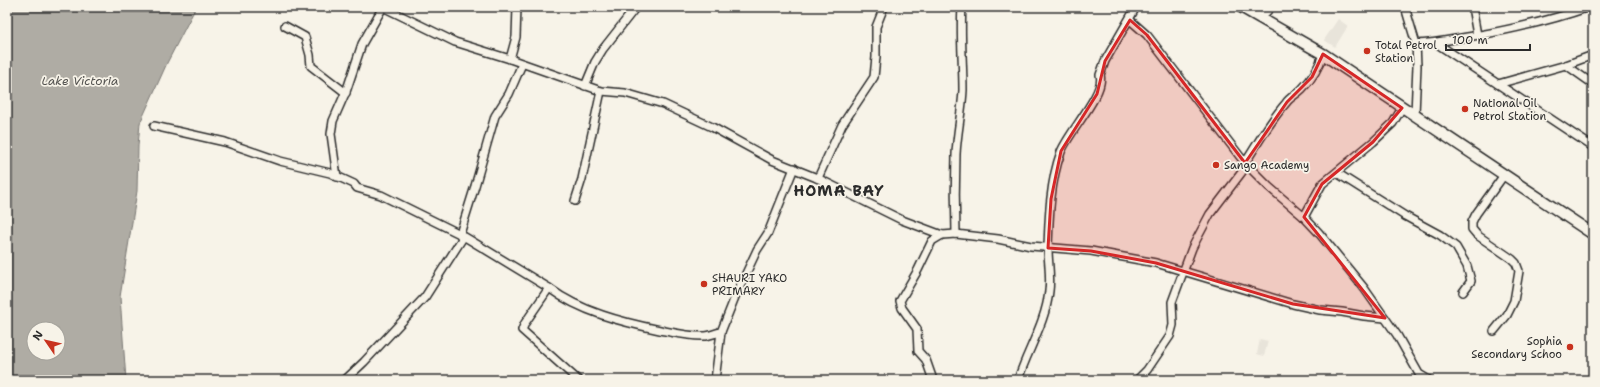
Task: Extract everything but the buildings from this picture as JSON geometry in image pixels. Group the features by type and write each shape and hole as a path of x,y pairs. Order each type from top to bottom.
{"highway":[{"path":"1241,7 1323,54 1593,234"}],"street":[{"path":"336,177 331,134 334,121 346,93 362,44 383,7 455,42 510,59 601,91 625,93 663,104 712,127 772,160 817,178 902,220 942,234 956,234 998,239 1048,248 1106,254 1156,263 1184,270 1293,304 1320,310 1385,318"},
{"path":"510,59 516,37 517,7"},
{"path":"585,86 595,62 603,49 636,7"},
{"path":"817,178 842,125 874,78 876,27 884,7"},
{"path":"956,234 954,202 956,153 963,91 960,34 962,7"},
{"path":"1018,380 1046,310 1050,278 1048,248 1051,199 1061,151 1067,139 1097,94 1102,79 1100,74 1105,61 1130,20 1136,7"},
{"path":"1261,18 1271,7"},
{"path":"1406,7 1416,44 1417,74 1415,114"},
{"path":"1472,7 1477,35"},
{"path":"1416,44 1436,43 1527,26 1562,17 1589,7"},
{"path":"1130,20 1147,35 1246,163 1269,187 1304,217 1319,233 1359,282 1385,318 1397,335 1419,374 1429,380"},
{"path":"285,26 305,37 310,55 311,66 346,93"},
{"path":"1436,43 1593,147"},
{"path":"1137,380 1170,336 1173,325 1172,302 1192,248 1210,214 1242,172 1246,163 1284,105 1303,88 1320,66 1323,54"},
{"path":"1498,84 1566,65 1593,55"},
{"path":"345,380 425,297 462,239 460,234 495,116 509,94 522,64"},
{"path":"1566,65 1593,84"},
{"path":"575,201 582,179 601,91"},
{"path":"1304,217 1322,184 1373,142 1393,122 1402,108"},
{"path":"154,126 225,142 280,161 330,173 354,184 357,188 381,195 460,234 549,288 559,296 586,310 628,324 676,334 706,336 721,332"},
{"path":"715,380 721,332 735,297 757,250 768,233 794,168"},
{"path":"1337,173 1405,216 1440,235 1456,247 1467,266 1471,281 1463,292"},
{"path":"1494,331 1512,308 1519,271 1512,259 1476,235 1472,229 1472,222 1504,175"},
{"path":"933,380 926,360 918,351 917,330 902,308 900,301 916,274 932,240 942,234"},
{"path":"549,288 525,323 522,330 578,380"}],"highlighted area":[{"path":"1130,20 1147,35 1245,163 1287,102 1312,77 1323,54 1402,108 1373,142 1322,184 1304,217 1385,318 1293,304 1156,263 1091,251 1048,248 1051,199 1061,151 1097,94 1105,61"}],"shaded area":[{"path":"1338,19 1348,26 1335,47 1324,40"},
{"path":"1260,339 1268,341 1264,356 1257,354"}],"water":[{"name":"Lake Victoria","path":"7,7 196,7 167,63 140,123 137,191 120,297 126,380 7,380"}],"place":[{"name":"Total Petrol Station","path":"1367,51"},
{"name":"National Oil Petrol Station","path":"1465,109"},
{"name":"Sango Academy","path":"1216,165"},
{"name":"SHAURI YAKO PRIMARY","path":"704,284"},
{"name":"Sophia Secondary Schoo","path":"1570,347"}],"district":[{"name":"HOMA BAY","path":"839,191"}]}
